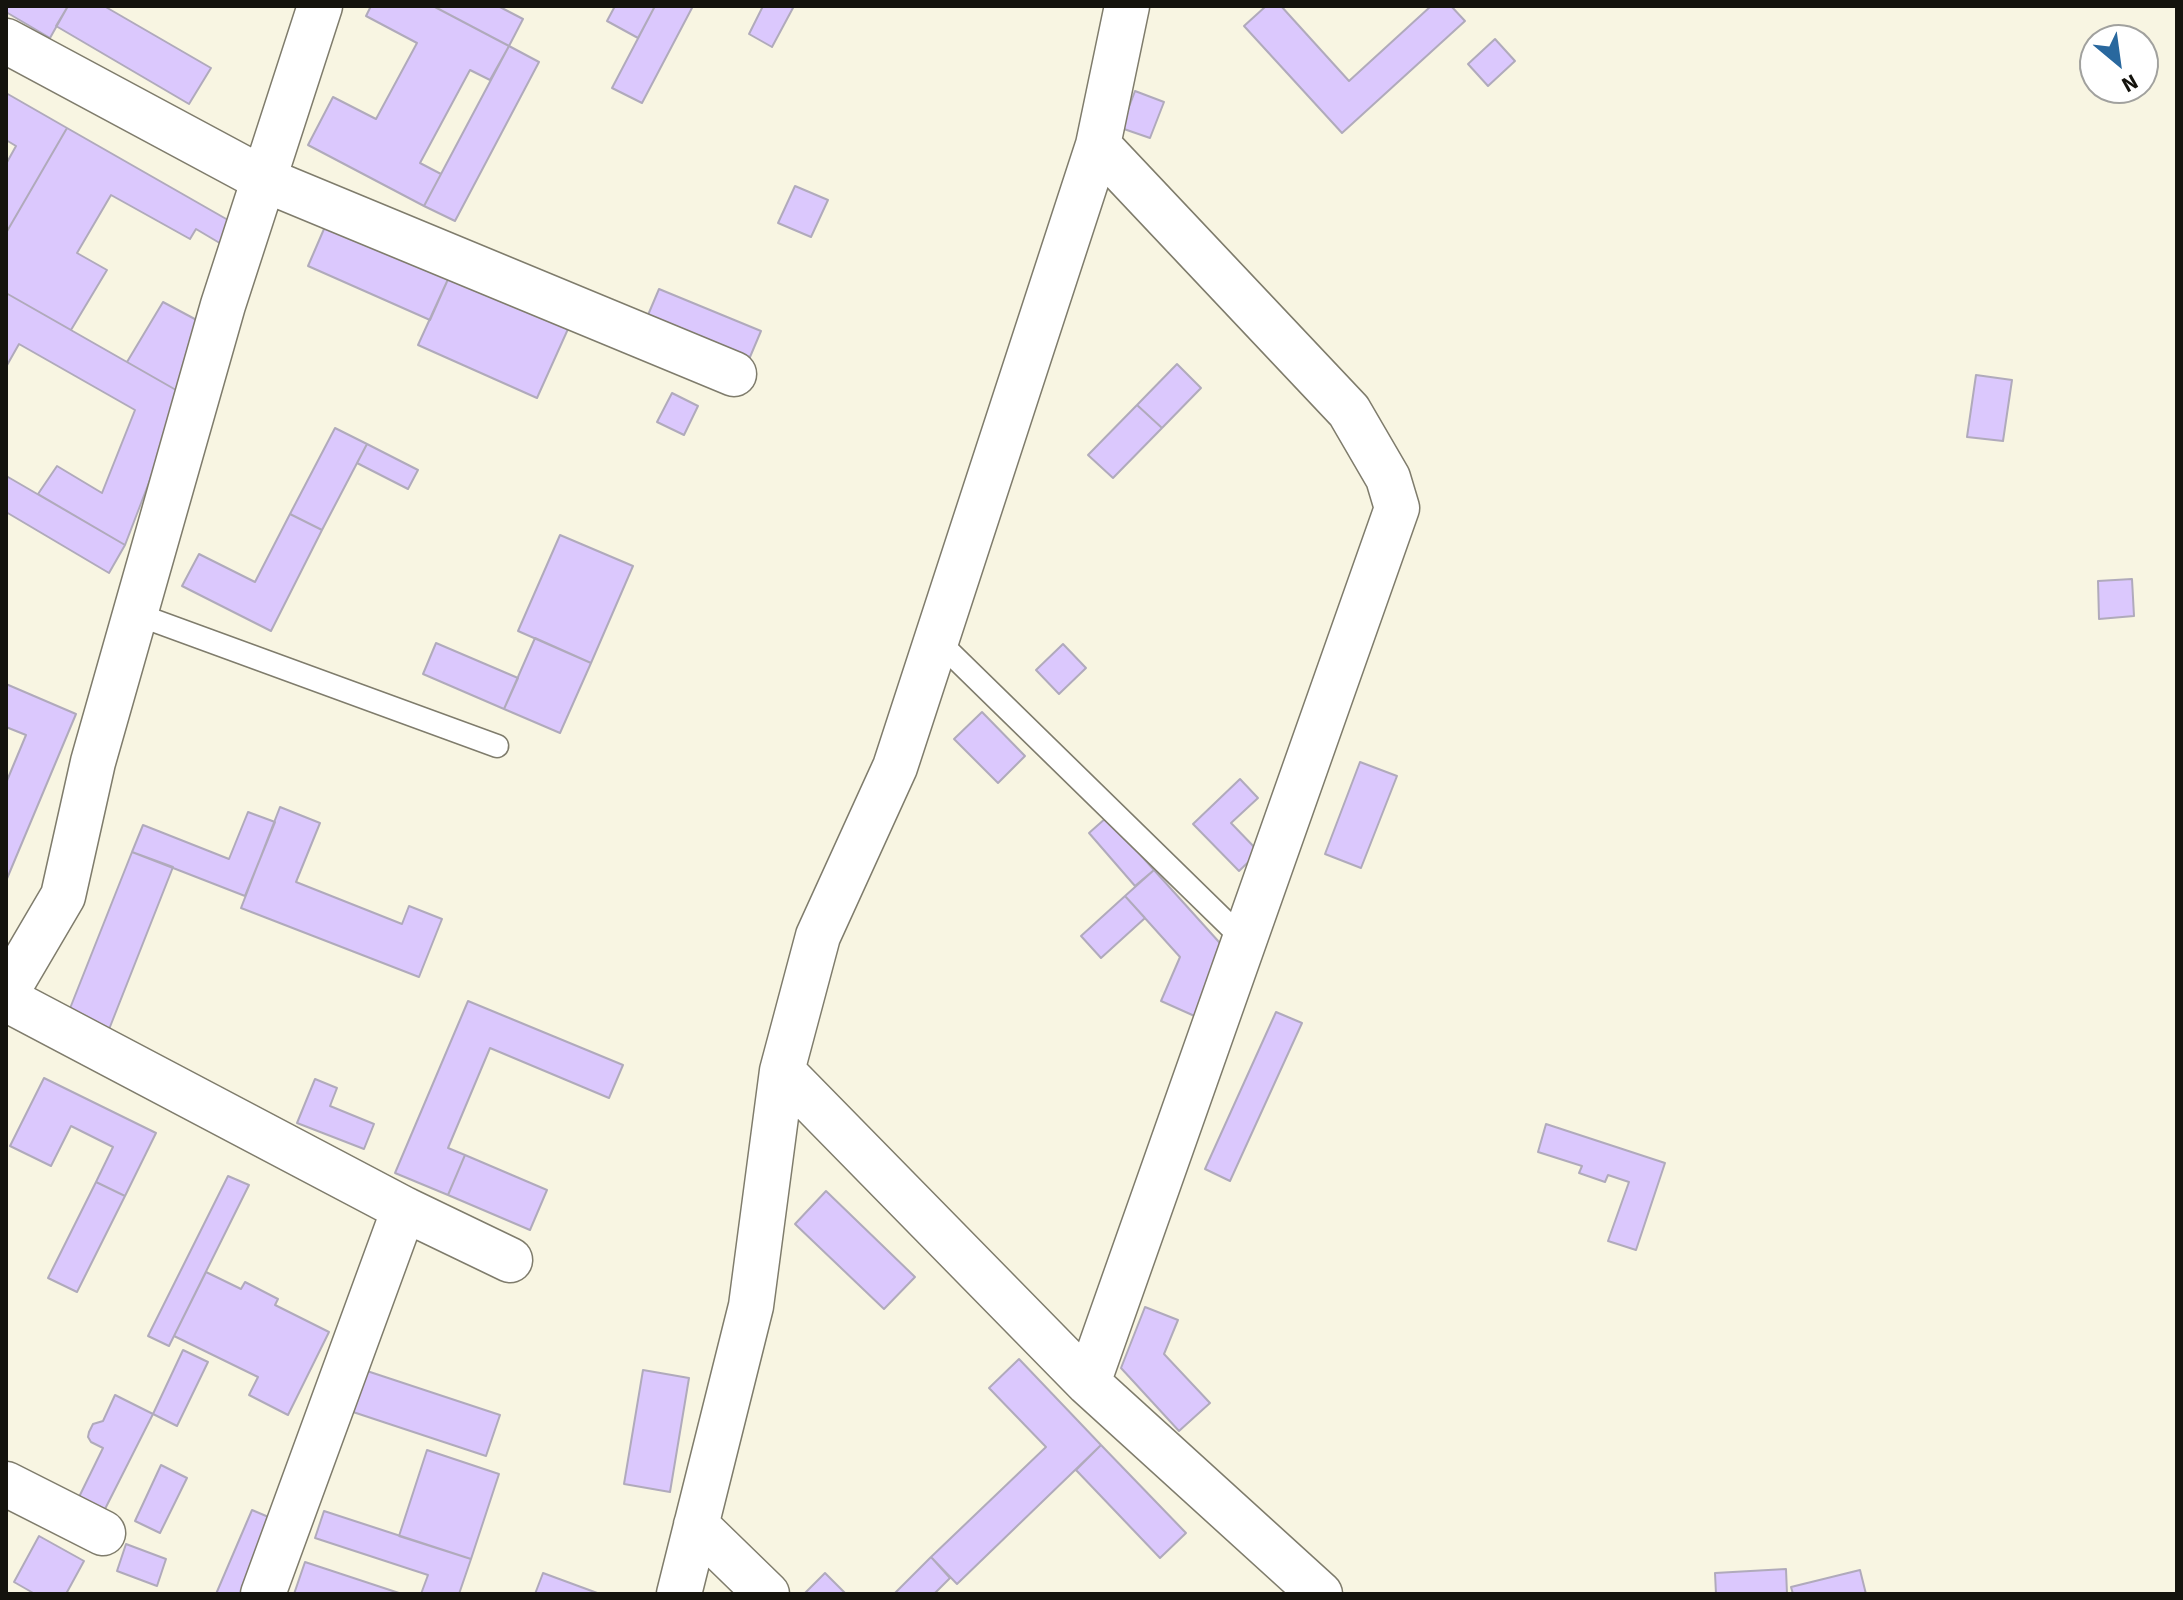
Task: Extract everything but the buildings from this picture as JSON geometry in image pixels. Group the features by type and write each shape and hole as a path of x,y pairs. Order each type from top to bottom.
{"street":[{"path":"320,6 223,305 93,762 63,896 6,996 404,1209 510,1260"},
{"path":"679,1594 751,1306 782,1071 818,936 895,767 1098,145 1127,6"},
{"path":"6,41 263,179 734,374"},
{"path":"1088,1383 1397,508 1388,478 1349,411 1098,145"},
{"path":"782,1071 1088,1383 1320,1594"},
{"path":"263,1594 404,1209"},
{"path":"6,1484 103,1533"},
{"path":"696,1525 767,1594"}],"lane":[{"path":"136,614 497,746"},
{"path":"937,640 1244,940"}]}
